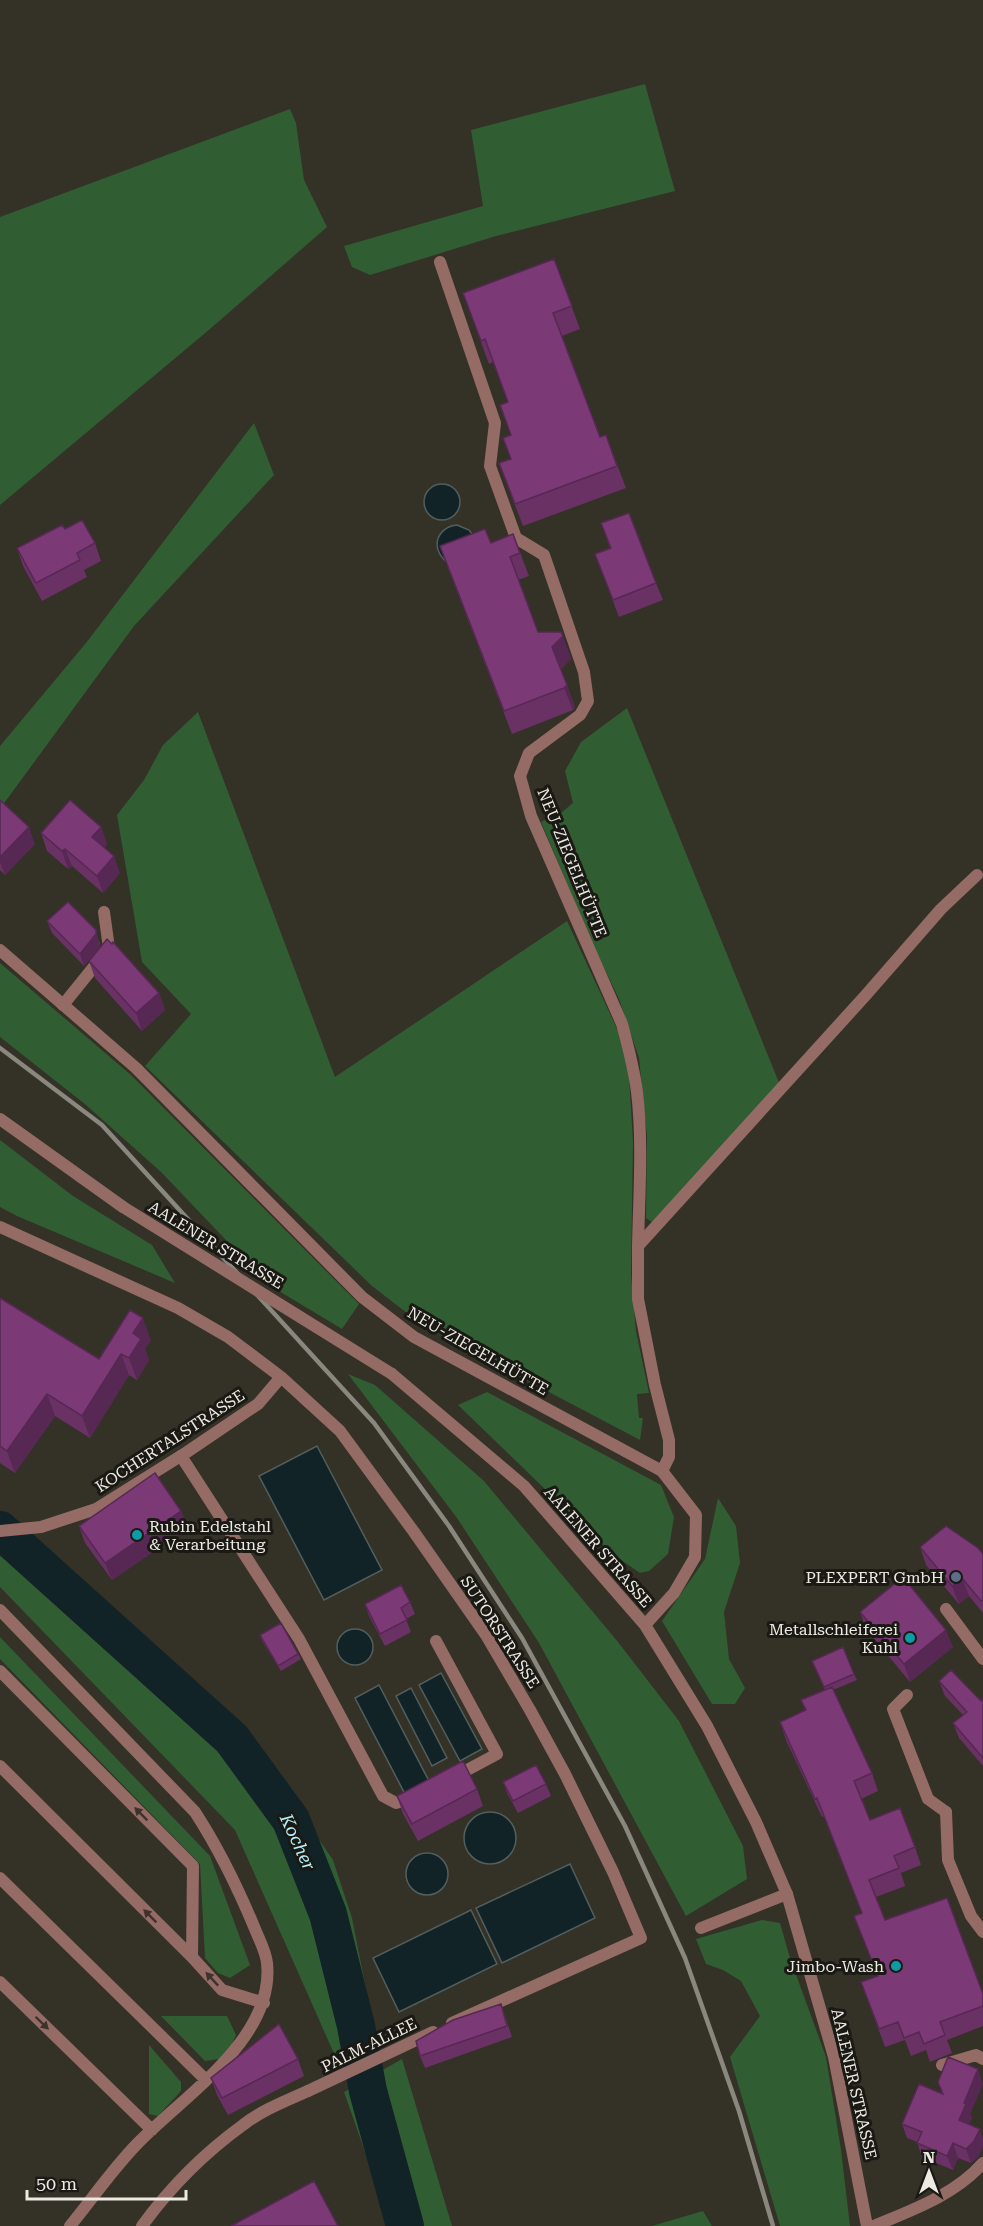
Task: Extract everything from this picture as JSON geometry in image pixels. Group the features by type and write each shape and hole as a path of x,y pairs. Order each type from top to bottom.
{"street":[{"name":"NEU-ZIEGELHÜTTE","path":"440,262 495,423 490,466 516,538 544,555 584,672 588,701 579,715 529,753 520,776 531,816 622,1024 631,1057 637,1093 640,1180 638,1299 655,1385 669,1440 669,1457 662,1471"},
{"path":"638,1246 941,909 977,875"},
{"path":"63,1005 110,948 104,912"},
{"name":"NEU-ZIEGELHÜTTE","path":"0,950 136,1068 362,1297 414,1337 662,1471 696,1515 695,1557 674,1593 645,1625"},
{"name":"AALENER STRASSE","path":"0,1119 123,1207 392,1374 524,1486 645,1625 707,1726 756,1822 787,1894 834,2056 867,2226"},
{"path":"0,1227 177,1308 228,1337 281,1377"},
{"name":"KOCHERTALSTRASSE","path":"0,1531 41,1527 96,1509 258,1404 281,1377"},
{"name":"SUTORSTRASSE","path":"281,1377 340,1431 486,1635 566,1774 613,1872 641,1938"},
{"path":"181,1456 299,1639 383,1796 396,1803 420,1795"},
{"path":"0,1610 195,1812 217,1845 259,1938 267,1963 264,2003 248,2035 206,2080 129,2154 70,2226"},
{"path":"946,1610 983,1659"},
{"path":"436,1641 497,1754 439,1785"},
{"path":"0,1671 193,1866 192,1957"},
{"path":"907,1695 893,1709 927,1799 946,1812 948,1860 971,1916 983,1932"},
{"path":"0,1766 192,1957 222,1990 264,2003"},
{"path":"0,1878 206,2080"},
{"path":"701,1928 787,1894"},
{"name":"PALM-ALLEE","path":"142,2226 183,2174 243,2124 275,2106 334,2081 474,2012 641,1938"},
{"path":"0,1982 152,2130"},
{"path":"942,2065 976,2055 983,2059"},
{"path":"874,2226 927,2204 970,2177 983,2163"}],"green space":[{"path":"645,84 675,191 496,236 370,275 352,267 344,246 483,206 471,130"},
{"path":"290,109 296,123 304,180 327,227 210,329 0,505 0,217"},
{"path":"254,423 274,475 134,626 2,806 0,804 0,746 86,643"},
{"path":"627,708 780,1085 653,1223 646,1218 647,1136 639,1058 619,999 593,945 541,822 561,813 573,803 565,771 581,742"},
{"path":"198,712 335,1077 567,921 618,1031 629,1076 633,1141 631,1275 636,1331 649,1393 637,1394 639,1418 643,1418 640,1440 425,1327 372,1286 145,1066 191,1014 142,962 117,815 144,780 163,745"},
{"path":"0,963 131,1075 359,1304 342,1329 269,1285 161,1172 86,1105 0,1037"},
{"path":"0,1140 73,1196 152,1245 175,1283 0,1207"},
{"path":"348,1374 375,1385 484,1481 618,1642 679,1721 743,1846 747,1879 686,1916 539,1643 457,1518"},
{"path":"487,1392 661,1485 674,1517 668,1554 649,1571 640,1573 611,1553 458,1405"},
{"path":"718,1498 736,1526 740,1563 724,1612 729,1659 745,1688 735,1704 712,1704 662,1621 705,1559"},
{"path":"40,1549 251,1740 333,1860 352,1918 376,2040 340,2067 235,1830 0,1587 0,1552"},
{"path":"0,1637 210,1856 250,1965 230,1978 218,1973 205,1958 200,1864 0,1659"},
{"path":"762,1920 780,1923 790,1958 826,2057 850,2226 780,2226 730,2057 760,2016 741,1981 723,1970 706,1964 696,1939"},
{"path":"161,2016 227,2016 236,2035 226,2058 205,2061"},
{"path":"149,2045 181,2082 181,2091 158,2116 149,2114"},
{"path":"402,2059 452,2226 391,2226 344,2092"},
{"path":"703,2211 712,2226 652,2226"}],"shaded area":[{"path":"442,484 455,489 460,502 455,515 442,520 429,515 424,502 429,489"},
{"path":"457,525 469,530 473,535 446,561 438,550 438,539 445,530"},
{"path":"317,1446 382,1570 324,1600 259,1476"},
{"path":"355,1629 368,1634 373,1647 368,1660 355,1665 342,1660 337,1647 342,1634"},
{"path":"441,1673 482,1749 460,1761 419,1685"},
{"path":"379,1685 429,1781 405,1794 355,1698"},
{"path":"411,1688 447,1758 432,1766 396,1696"},
{"path":"485,1812 495,1812 509,1819 516,1838 509,1857 495,1864 485,1864 475,1860 468,1853 464,1843 464,1833 468,1823 475,1816"},
{"path":"427,1853 442,1859 448,1874 442,1889 427,1895 412,1889 406,1874 412,1859"},
{"path":"570,1864 595,1918 502,1963 476,1908"},
{"path":"471,1910 497,1964 399,2012 373,1958"}],"building":[{"path":"554,259 572,306 553,313 600,437 606,435 617,466 515,504 499,463 511,459 503,438 511,435 500,405 508,402 485,339 481,341 463,293"},
{"path":"629,513 656,583 613,600 595,554 611,548 601,523"},
{"path":"82,520 95,543 77,553 80,560 36,583 17,548 62,525 65,529"},
{"path":"485,529 491,543 513,534 520,553 510,557 538,632 561,632 563,636 552,647 567,685 504,711 440,546"},
{"path":"0,800 29,827 0,857"},
{"path":"70,800 101,827 92,837 114,856 97,876 65,849 62,851 41,833"},
{"path":"68,902 96,930 96,934 80,954 47,921"},
{"path":"107,939 112,944 113,942 159,993 136,1013 89,961"},
{"path":"0,1298 99,1359 130,1310 143,1318 133,1333 141,1339 129,1358 121,1354 82,1416 47,1394 7,1451 0,1446"},
{"path":"155,1473 181,1511 105,1563 79,1526"},
{"path":"946,1526 983,1554 983,1600 981,1601 962,1578 952,1586 920,1547"},
{"name":"Metallschleiferei Kuhl","path":"903,1577 946,1630 904,1664 860,1612"},
{"path":"401,1585 410,1602 401,1608 407,1620 380,1634 365,1604"},
{"path":"281,1623 298,1654 278,1666 260,1635"},
{"path":"843,1647 854,1674 824,1687 812,1661"},
{"path":"951,1670 981,1701 983,1699 983,1758 953,1723 967,1712 939,1681"},
{"path":"832,1687 872,1773 854,1781 870,1820 900,1808 915,1847 894,1856 899,1868 869,1880 885,1920 947,1898 983,1994 983,2006 940,2022 945,2035 924,2044 919,2032 904,2038 898,2022 879,2029 861,1982 878,1976 854,1916 862,1913 817,1798 815,1799 780,1722 806,1710 801,1700"},
{"path":"463,1761 477,1789 412,1824 397,1796"},
{"path":"536,1765 546,1784 513,1801 503,1782"},
{"path":"501,2004 507,2026 420,2056 416,2041 453,2020"},
{"path":"279,2024 298,2059 222,2098 211,2078"},
{"path":"948,2057 978,2069 959,2120 980,2129 974,2141 966,2149 953,2143 947,2156 917,2143 922,2132 902,2124 919,2084 943,2094 938,2082"},
{"path":"314,2181 338,2226 231,2226"}],"waterway":[{"name":"Kocher","path":"0,1530 232,1739 291,1820 328,1914 356,2026 368,2091 405,2226"},
{"path":"360,2100 368,2091"}],"railway":[{"path":"0,1048 102,1125 374,1423 449,1526 522,1638 625,1826 685,1958 739,2111 773,2226"}],"place":[{"name":"Rubin Edelstahl & Verarbeitung","path":"137,1535"},
{"name":"PLEXPERT GmbH","path":"956,1577"},
{"name":"Metallschleiferei Kuhl","path":"910,1638"},
{"name":"Jimbo-Wash","path":"896,1966"}]}
